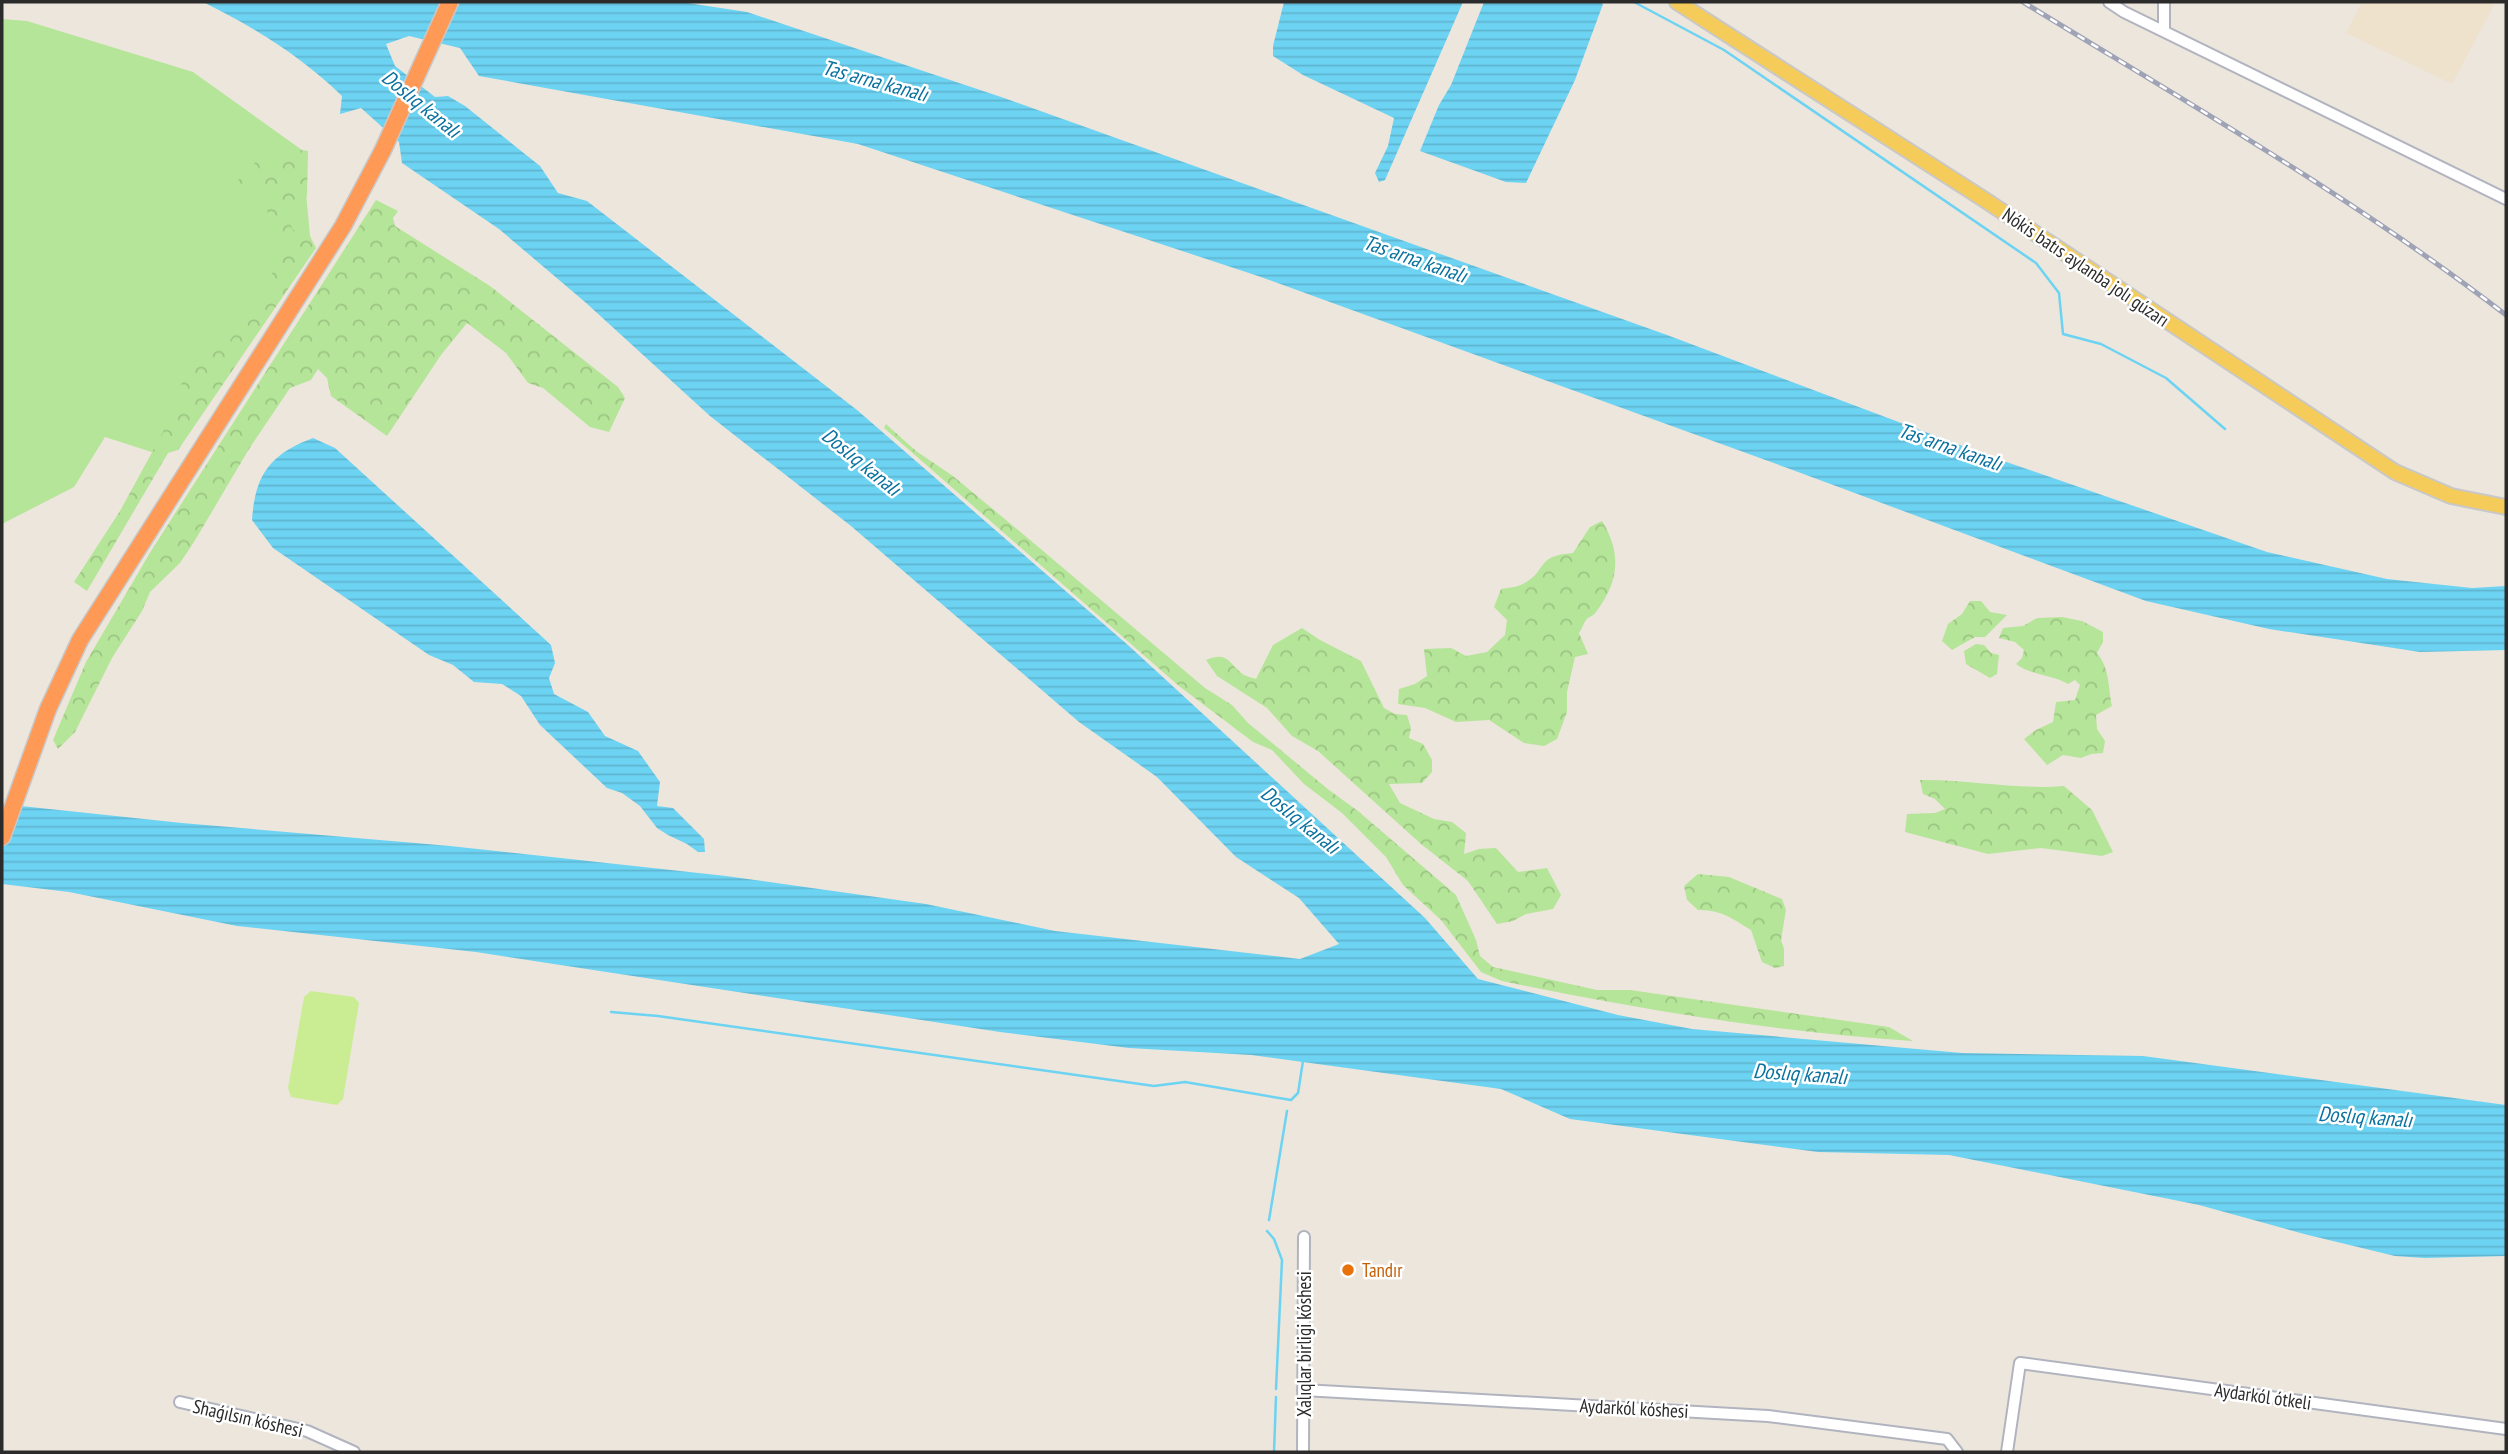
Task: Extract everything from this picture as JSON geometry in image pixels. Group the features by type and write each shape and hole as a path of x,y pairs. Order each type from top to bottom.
{"highway":[{"path":"2,837 48,709 80,640 343,226 383,150 450,2"}],"main road":[{"name":"Nókis batıs aylanba jolı gúzarı","path":"1676,2 1985,200 2395,472 2451,496 2506,507"}],"street":[{"path":"2109,2 2124,12 2506,199"},
{"path":"2164,2 2164,31"},
{"name":"Xalıqlar birligi kóshesi","path":"1303,1452 1304,1237"},
{"name":"Aydarkól ótkeli","path":"2007,1452 2020,1363 2506,1429"},
{"name":"Aydarkól kóshesi","path":"1303,1390 1768,1416 1947,1439 1957,1452"},
{"name":"Shaǵılsın kóshesi","path":"180,1402 307,1431 354,1452"}],"shaded area":[{"path":"2362,2 2488,2 2494,5 2452,84 2346,33"}],"green space":[{"path":"2,19 27,21 193,72 302,150 310,236 161,455 105,437 74,487 2,524"},
{"path":"302,150 308,151 307,196 289,217 293,229 301,235 310,236 316,248 178,450 168,453 87,591 74,582 120,511 162,434 179,396 183,377 194,358 210,341 220,346 229,342 258,299 280,259 275,226 255,188 235,182 245,175 256,161 286,157"},
{"path":"376,200 398,211 393,218 395,226 490,286 618,387 625,398 609,432 590,427 543,388 528,383 506,353 467,323 441,355 387,436 331,396 327,378 318,369 311,380 290,388 249,449 180,563 150,592 142,611 112,658 75,732 58,749 53,740 86,662 151,551"},
{"path":"886,424 916,451 953,476 1205,688 1232,705 1248,723 1358,811 1456,895 1476,940 1480,956 1493,967 1597,990 1630,990 1889,1027 1913,1041 1809,1032 1706,1018 1502,981 1481,972 1441,920 1403,885 1386,857 1342,813 1304,784 1272,750 1253,742 1179,686 884,428"},
{"path":"1602,521 1613,545 1613,578 1604,601 1587,619 1579,633 1588,654 1575,657 1567,692 1567,712 1557,739 1544,746 1524,743 1489,720 1456,722 1425,708 1398,704 1399,689 1415,684 1427,676 1424,649 1451,648 1466,656 1487,652 1505,635 1507,620 1494,607 1501,589 1515,587 1531,579 1552,557 1573,553 1590,527"},
{"path":"1970,601 1981,601 1990,612 2007,615 1985,637 1975,637 1952,650 1942,641 1948,624 1962,614"},
{"path":"2062,617 2082,621 2103,632 2103,642 2097,653 2106,672 2112,706 2096,715 2097,729 2105,741 2103,753 2081,758 2063,755 2047,765 2024,739 2053,722 2056,702 2075,700 2080,685 2075,680 2068,684 2022,668 2016,664 2022,658 2024,650 2015,642 1999,638 2003,628 2023,626 2037,618"},
{"path":"1302,628 1361,661 1384,708 1395,714 1407,715 1411,728 1409,738 1423,744 1432,760 1432,772 1422,783 1389,784 1400,803 1434,819 1452,822 1466,833 1464,854 1479,849 1496,848 1518,872 1547,868 1561,895 1553,909 1526,914 1513,921 1497,924 1468,881 1421,844 1318,751 1292,736 1267,708 1217,676 1206,660 1222,657 1243,674 1256,679 1273,645"},
{"path":"1976,644 1984,645 1991,653 1999,655 1997,674 1990,678 1966,664 1964,651"},
{"path":"1920,780 2028,787 2064,786 2092,810 2113,852 2102,856 2041,848 1988,854 1905,832 1907,814 1935,813 1945,809 1935,799 1923,794"},
{"path":"1698,874 1729,877 1782,899 1786,910 1781,940 1784,966 1775,968 1762,962 1751,930 1720,913 1698,910 1687,900 1684,886"},
{"path":"311,991 354,997 359,1003 343,1099 337,1105 291,1097 288,1088 304,997"}],"water":[{"path":"203,2 681,2 747,12 1004,98 1667,335 1992,457 2267,552 2387,579 2472,588 2506,586 2506,650 2420,652 2269,629 2146,601 1261,277 858,144 479,76 460,48 409,36 386,44 395,66 435,97 448,96 465,106 540,166 558,193 587,201 857,410 1129,646 1425,918 1478,979 1618,1015 1692,1029 1962,1053 2143,1056 2506,1105 2506,1256 2395,1256 2199,1205 1949,1155 1818,1152 1570,1119 1501,1089 1251,1055 1129,1048 1000,1032 476,952 237,926 69,892 2,884 2,804 182,823 450,846 726,876 926,904 1055,931 1300,959 1339,944 1299,898 1236,857 1157,777 1079,722 851,526 710,416 585,302 499,229 402,163 399,142 361,108 340,114 342,96 310,68 258,32"},
{"path":"1284,2 1463,2 1385,180 1379,182 1375,173 1388,146 1394,118 1303,75 1273,56"},
{"path":"1484,2 1603,4 1575,80 1526,183 1506,182 1420,151 1439,105 1451,85"},
{"path":"313,438 335,448 551,645 555,663 549,678 554,694 588,712 605,736 638,751 660,782 657,806 673,808 704,839 705,852 698,852 657,828 640,806 622,793 607,788 540,725 521,696 502,684 474,682 453,665 429,655 273,548 252,520 261,478 286,451"}],"waterway":[{"path":"1634,2 1724,50 2036,263 2059,293 2063,334 2101,344 2166,378 2225,429"},
{"path":"611,1012 658,1016 1154,1086 1185,1082 1291,1100 1298,1093 1303,1061"},
{"path":"1269,1220 1287,1111"},
{"path":"1267,1231 1274,1239 1282,1260 1276,1389"},
{"path":"1274,1452 1276,1397"}],"railway":[{"path":"2023,2 2329,191 2506,315"}],"place":[{"name":"Tandır","path":"1348,1270"}],"water label":[{"name":"Tas arna kanalı","path":"875,81"},
{"name":"Doslıq kanalı","path":"421,104"},
{"name":"Tas arna kanalı","path":"1415,259"},
{"name":"Tas arna kanalı","path":"1950,447"},
{"name":"Doslıq kanalı","path":"861,462"},
{"name":"Doslıq kanalı","path":"1300,820"},
{"name":"Doslıq kanalı","path":"1800,1074"},
{"name":"Doslıq kanalı","path":"2365,1117"}]}
